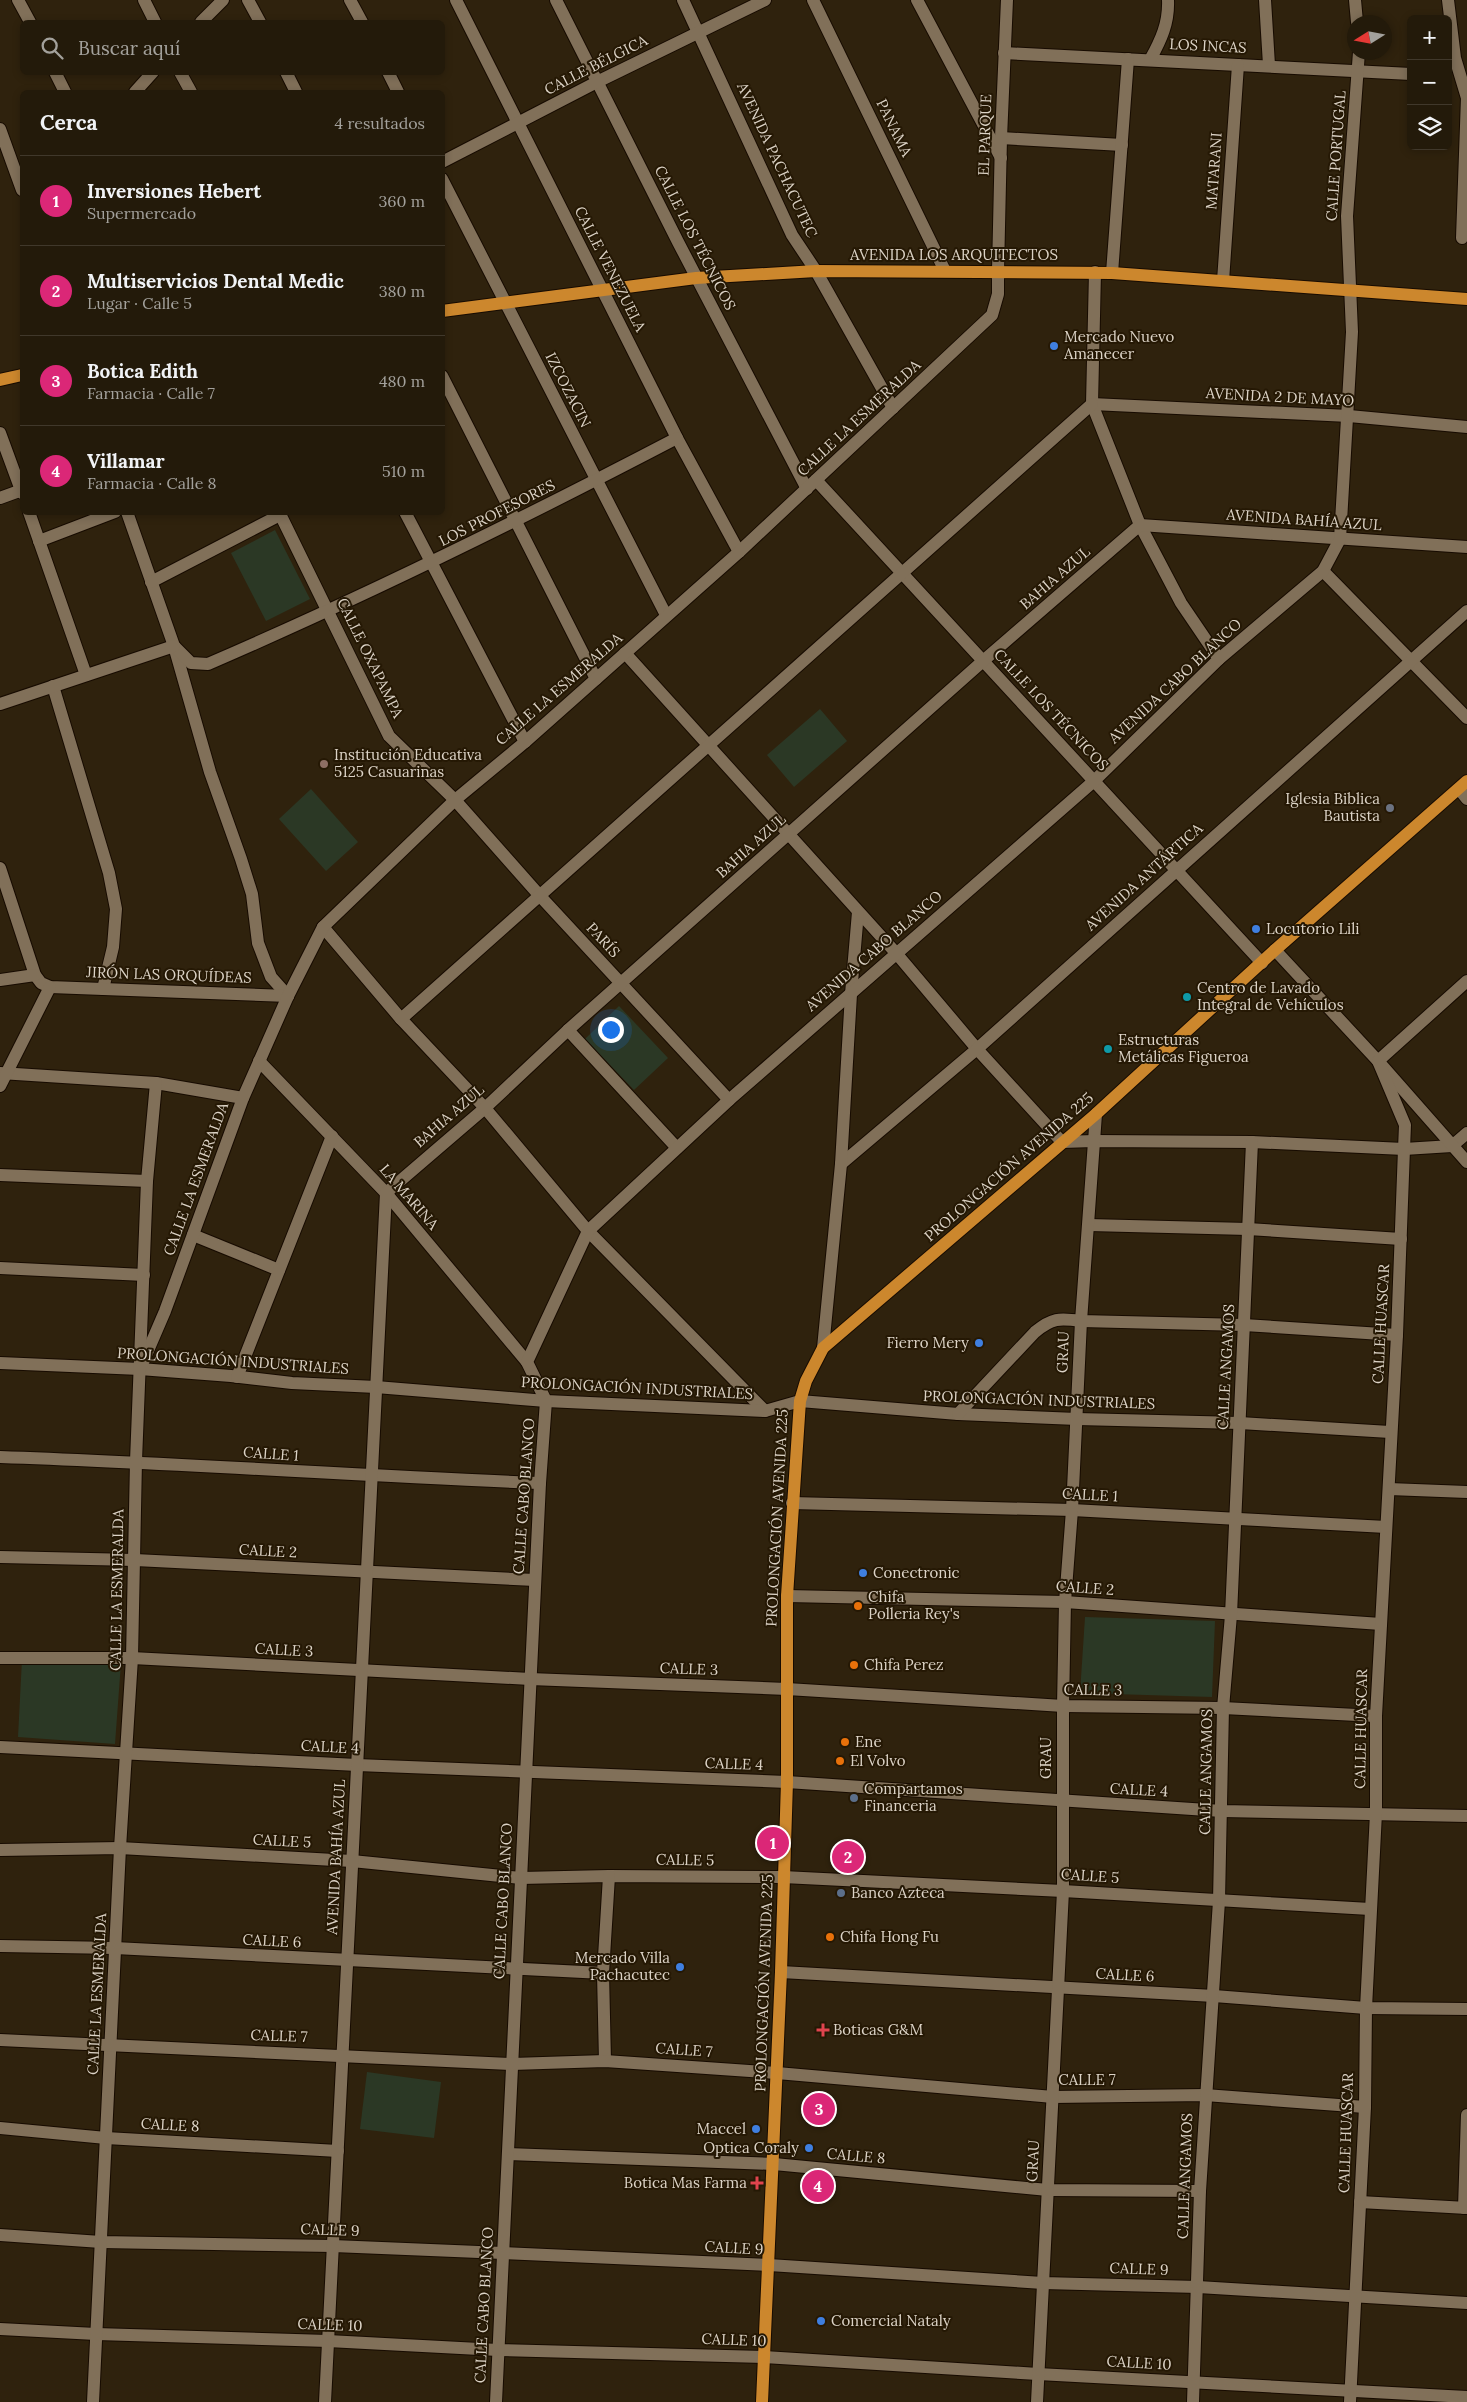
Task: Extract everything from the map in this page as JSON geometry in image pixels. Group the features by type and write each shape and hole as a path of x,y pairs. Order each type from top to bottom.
{"main road":[{"name":"AVENIDA LOS ARQUITECTOS","path":"445,311 696,278 816,271 1095,272 1467,299"},
{"path":"0,380 20,375"},
{"name":"PROLONGACIÓN AVENIDA 225","path":"762,2402 774,2164 787,1782 787,1596 800,1401 806,1381 823,1348 1096,1114 1275,950 1464,790"}],"street":[{"path":"18,0 29,20"},
{"path":"144,0 154,20"},
{"path":"203,20 224,0"},
{"path":"248,0 259,20"},
{"path":"350,0 361,20"},
{"name":"CALLE VENEZUELA","path":"456,0 677,438 739,552"},
{"name":"CALLE LOS TÉCNICOS","path":"556,0 696,278 812,484 902,573 1262,963"},
{"name":"AVENIDA PACHACUTEC","path":"683,0 792,235 816,271 893,408"},
{"name":"CALLE BÉLGICA","path":"445,160 597,82 765,0"},
{"name":"PANAMA","path":"813,0 945,271"},
{"path":"917,0 1000,158"},
{"name":"EL PARQUE","path":"998,271 1000,158 1007,0"},
{"path":"1150,60 1163,36 1168,18 1168,0"},
{"path":"1265,0 1269,65"},
{"path":"1355,0 1356,15"},
{"path":"1448,0 1458,76 1467,98 1462,238"},
{"name":"LOS INCAS","path":"1004,53 1269,65 1407,74"},
{"path":"1112,273 1128,59"},
{"name":"CALLE PORTUGAL","path":"1340,539 1349,416 1352,291 1347,216 1359,60"},
{"name":"MATARANI","path":"1223,281 1238,64"},
{"path":"56,75 64,90"},
{"path":"137,90 150,75"},
{"path":"182,75 190,90"},
{"path":"288,75 295,90"},
{"path":"390,75 397,90"},
{"path":"0,128 20,184"},
{"path":"1001,138 1122,145"},
{"name":"IZCOZACIN","path":"445,184 666,615"},
{"name":"CALLE LA ESMERALDA","path":"93,2402 120,1848 132,1658 140,1370 165,1311 243,1098 288,996 323,927 455,800 525,742 739,552 992,315 998,294 998,271"},
{"path":"1095,272 1092,404 1140,525 1181,604 1219,659"},
{"path":"445,382 596,679"},
{"path":"402,1020 1092,404"},
{"name":"AVENIDA 2 DE MAYO","path":"1092,404 1349,416 1467,426"},
{"path":"0,433 20,487"},
{"name":"LOS PROFESORES","path":"174,646 191,663 208,664 329,612 432,563 516,522 677,438"},
{"path":"0,498 20,493"},
{"path":"30,515 86,675"},
{"path":"39,541 108,515"},
{"path":"128,515 174,646 210,772 249,886 258,943 270,977 288,996"},
{"path":"151,582 278,515"},
{"name":"CALLE OXAPAMPA","path":"280,515 389,736 455,800"},
{"path":"407,515 525,742"},
{"name":"AVENIDA BAHÍA AZUL","path":"1140,525 1467,547"},
{"name":"BAHIA AZUL","path":"386,1193 485,1108 568,1030 983,661 1140,525"},
{"path":"1340,539 1323,571 1467,718"},
{"name":"AVENIDA CABO BLANCO","path":"527,1362 588,1232 729,1100 1094,781 1219,659 1323,571"},
{"name":"AVENIDA ANTÁRTICA","path":"841,1164 977,1049 1467,611"},
{"path":"1,701 174,646"},
{"path":"626,653 896,953 977,1049 1062,1142 1094,1140 1252,1142 1404,1149 1452,1146 1467,1133"},
{"path":"53,686 109,873 116,909 113,947 103,989"},
{"name":"PARÍS","path":"455,800 540,896 729,1100"},
{"path":"0,868 35,975 41,983 50,987 3,1073 0,1086"},
{"path":"823,1348 841,1164 850,994 858,912"},
{"path":"323,927 402,1020 485,1108 588,1232 765,1411"},
{"path":"1275,950 1378,1061 1467,1162"},
{"path":"0,980 35,975"},
{"path":"1378,1061 1467,981"},
{"name":"JIRÓN LAS ORQUÍDEAS","path":"50,987 288,996"},
{"path":"568,1030 677,1148"},
{"name":"LA MARINA","path":"260,1061 386,1193 527,1362"},
{"name":"CALLE HUASCAR","path":"1350,2397 1365,2107 1366,2008 1376,1813 1376,1716 1389,1489 1390,1432 1397,1335 1405,1125 1378,1061"},
{"path":"3,1073 156,1083 243,1098"},
{"path":"140,1370 147,1181 156,1083"},
{"name":"GRAU","path":"1037,2402 1063,1890 1062,1706 1065,1602 1072,1510 1081,1321 1096,1114"},
{"path":"237,1377 332,1136"},
{"name":"CALLE ANGAMOS","path":"1193,2402 1200,2191 1219,1901 1223,1708 1231,1615 1252,1142"},
{"path":"0,1175 147,1181"},
{"name":"AVENIDA BAHÍA AZUL","path":"325,2402 386,1193"},
{"path":"1089,1225 1248,1229 1401,1239"},
{"path":"193,1235 279,1270"},
{"path":"0,1268 144,1275"},
{"path":"958,1414 1048,1322 1063,1318 1081,1321 1244,1325 1397,1335"},
{"path":"527,1362 546,1401"},
{"name":"PROLONGACIÓN INDUSTRIALES","path":"0,1363 140,1370 237,1377 292,1384 376,1388 546,1401 765,1411 800,1401 958,1414 1240,1423 1390,1432"},
{"name":"CALLE CABO BLANCO","path":"496,2402 530,1679 546,1401"},
{"name":"CALLE 1","path":"0,1457 136,1461 372,1476 540,1483"},
{"path":"1389,1489 1467,1492"},
{"name":"CALLE 1","path":"792,1503 1072,1510 1235,1521 1386,1527"},
{"name":"CALLE 2","path":"0,1557 135,1560 535,1580"},
{"name":"CALLE 2","path":"787,1596 1065,1602 1381,1624"},
{"name":"CALLE 3","path":"0,1658 132,1658 530,1679 787,1689 1062,1706 1223,1708 1376,1716"},
{"name":"CALLE 4","path":"0,1747 357,1765 787,1782 1062,1802 1222,1811 1467,1816"},
{"name":"CALLE 5","path":"0,1850 120,1848 352,1861 521,1878 609,1876 783,1877 1063,1890 1370,1910"},
{"path":"605,2061 603,1973 609,1876"},
{"name":"CALLE 6","path":"0,1946 116,1948 603,1973"},
{"name":"CALLE 6","path":"781,1972 1214,1996 1366,2008 1467,2009"},
{"name":"CALLE 7","path":"0,2040 111,2047 342,2055 512,2064 605,2061 777,2073 1052,2097 1205,2095 1365,2107"},
{"path":"1360,2202 1466,2207 1467,2115"},
{"name":"CALLE 8","path":"0,2128 106,2138 338,2151"},
{"name":"CALLE 8","path":"508,2154 774,2164 1048,2190 1200,2191"},
{"name":"CALLE 9","path":"0,2235 101,2242 333,2246 769,2265 1043,2282 1198,2287 1467,2303"},
{"name":"CALLE 10","path":"0,2329 328,2341 498,2350 764,2357 1194,2382 1350,2397 1467,2397"}],"green space":[{"path":"275,530 310,599 266,621 231,553"},
{"path":"820,709 847,741 794,787 767,755"},
{"path":"311,789 358,842 326,871 279,819"},
{"path":"619,1006 668,1058 634,1090 585,1039"},
{"path":"1085,1617 1215,1621 1212,1697 1080,1693"},
{"path":"22,1659 121,1663 115,1744 18,1737"},
{"path":"367,2072 441,2082 434,2138 360,2129"}],"place":[{"name":"Mercado Nuevo Amanecer","path":"1054,346"},
{"name":"Institución Educativa 5125 Casuarinas","path":"324,764"},
{"name":"Iglesia Biblica Bautista","path":"1390,808"},
{"name":"Locutorio Lili","path":"1256,929"},
{"name":"Centro de Lavado Integral de Vehículos","path":"1187,997"},
{"name":"Estructuras Metálicas Figueroa","path":"1108,1049"},
{"name":"Fierro Mery","path":"979,1343"},
{"name":"Conectronic","path":"863,1573"},
{"name":"Chifa Polleria Rey's","path":"858,1606"},
{"name":"Chifa Perez","path":"854,1665"},
{"name":"Ene","path":"845,1742"},
{"name":"El Volvo","path":"840,1761"},
{"name":"Compartamos Financeria","path":"854,1798"},
{"name":"Inversiones Hebert","path":"773,1843"},
{"name":"Multiservicios Dental Medic","path":"848,1857"},
{"name":"Banco Azteca","path":"841,1893"},
{"name":"Chifa Hong Fu","path":"830,1937"},
{"name":"Mercado Villa Pachacutec","path":"680,1967"},
{"name":"Boticas G&M","path":"823,2030"},
{"name":"Botica Edith","path":"819,2109"},
{"name":"Maccel","path":"756,2129"},
{"name":"Optica Coraly","path":"809,2148"},
{"name":"Botica Mas Farma","path":"757,2183"},
{"name":"Villamar","path":"818,2186"},
{"name":"Comercial Nataly","path":"821,2321"}]}
